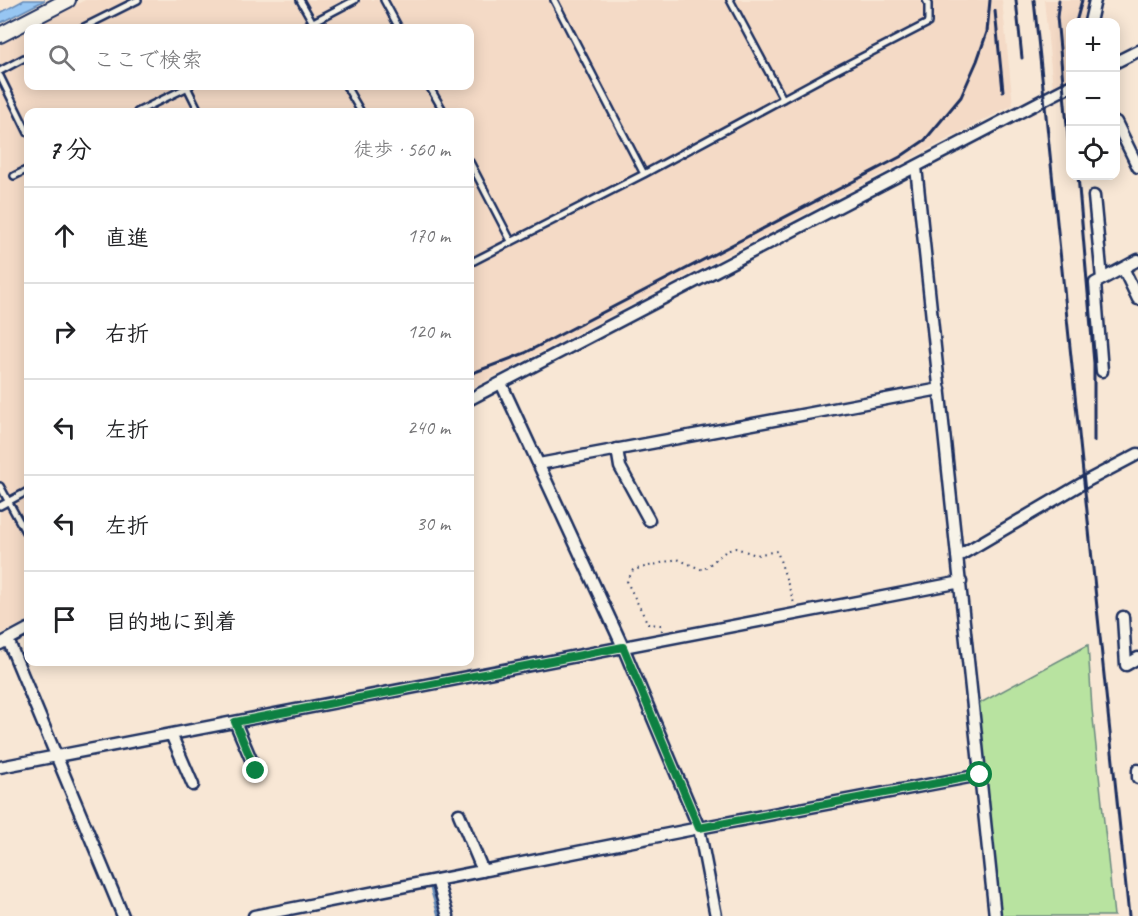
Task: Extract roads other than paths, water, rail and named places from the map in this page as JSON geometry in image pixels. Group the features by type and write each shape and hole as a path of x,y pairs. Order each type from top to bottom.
{"street":[{"path":"0,35 68,0"},
{"path":"1091,18 1095,0"},
{"path":"1120,60 1138,51"},
{"path":"474,397 1066,89"},
{"path":"1118,126 1138,167"},
{"path":"916,167 995,916"},
{"path":"1094,196 1102,279"},
{"path":"1102,370 1095,283 1138,260"},
{"path":"1123,268 1138,299"},
{"path":"501,383 623,647 699,828 716,916"},
{"path":"538,464 940,389"},
{"path":"617,449 620,467 648,520"},
{"path":"957,557 1083,483 1138,454"},
{"path":"0,767 961,582"},
{"path":"1123,617 1126,665 1138,658"},
{"path":"24,631 4,642 57,756 123,916"},
{"path":"235,722 256,771"},
{"path":"171,734 194,785"},
{"path":"1138,770 1138,778"},
{"path":"254,916 980,775"},
{"path":"459,814 483,871"},
{"path":"437,880 448,916"}],"lane":[{"path":"90,24 138,0"},
{"path":"300,0 313,24"},
{"path":"317,24 355,0"},
{"path":"384,0 397,24"},
{"path":"554,0 644,174"},
{"path":"730,0 783,99"},
{"path":"474,261 644,174 928,23 926,0"},
{"path":"24,59 0,73 24,124"},
{"path":"147,108 181,90"},
{"path":"190,90 198,108"},
{"path":"348,90 359,108"},
{"path":"431,90 442,108"},
{"path":"14,176 24,170"},
{"path":"474,170 511,241"},
{"path":"0,486 24,529"},
{"path":"0,506 24,493"}],"water":[{"path":"24,0 45,0 0,23 0,13"}],"waterway":[{"path":"430,885 439,916"}],"railway":[{"path":"474,372 525,353 900,157 925,140 961,97 987,32 990,0"},
{"path":"1016,0 1022,58"},
{"path":"1034,0 1129,916"},
{"path":"1059,0 1057,17 1067,126"},
{"path":"1077,18 1082,0"},
{"path":"995,11 1003,91"},
{"path":"1078,180 1094,363 1094,441"}]}
